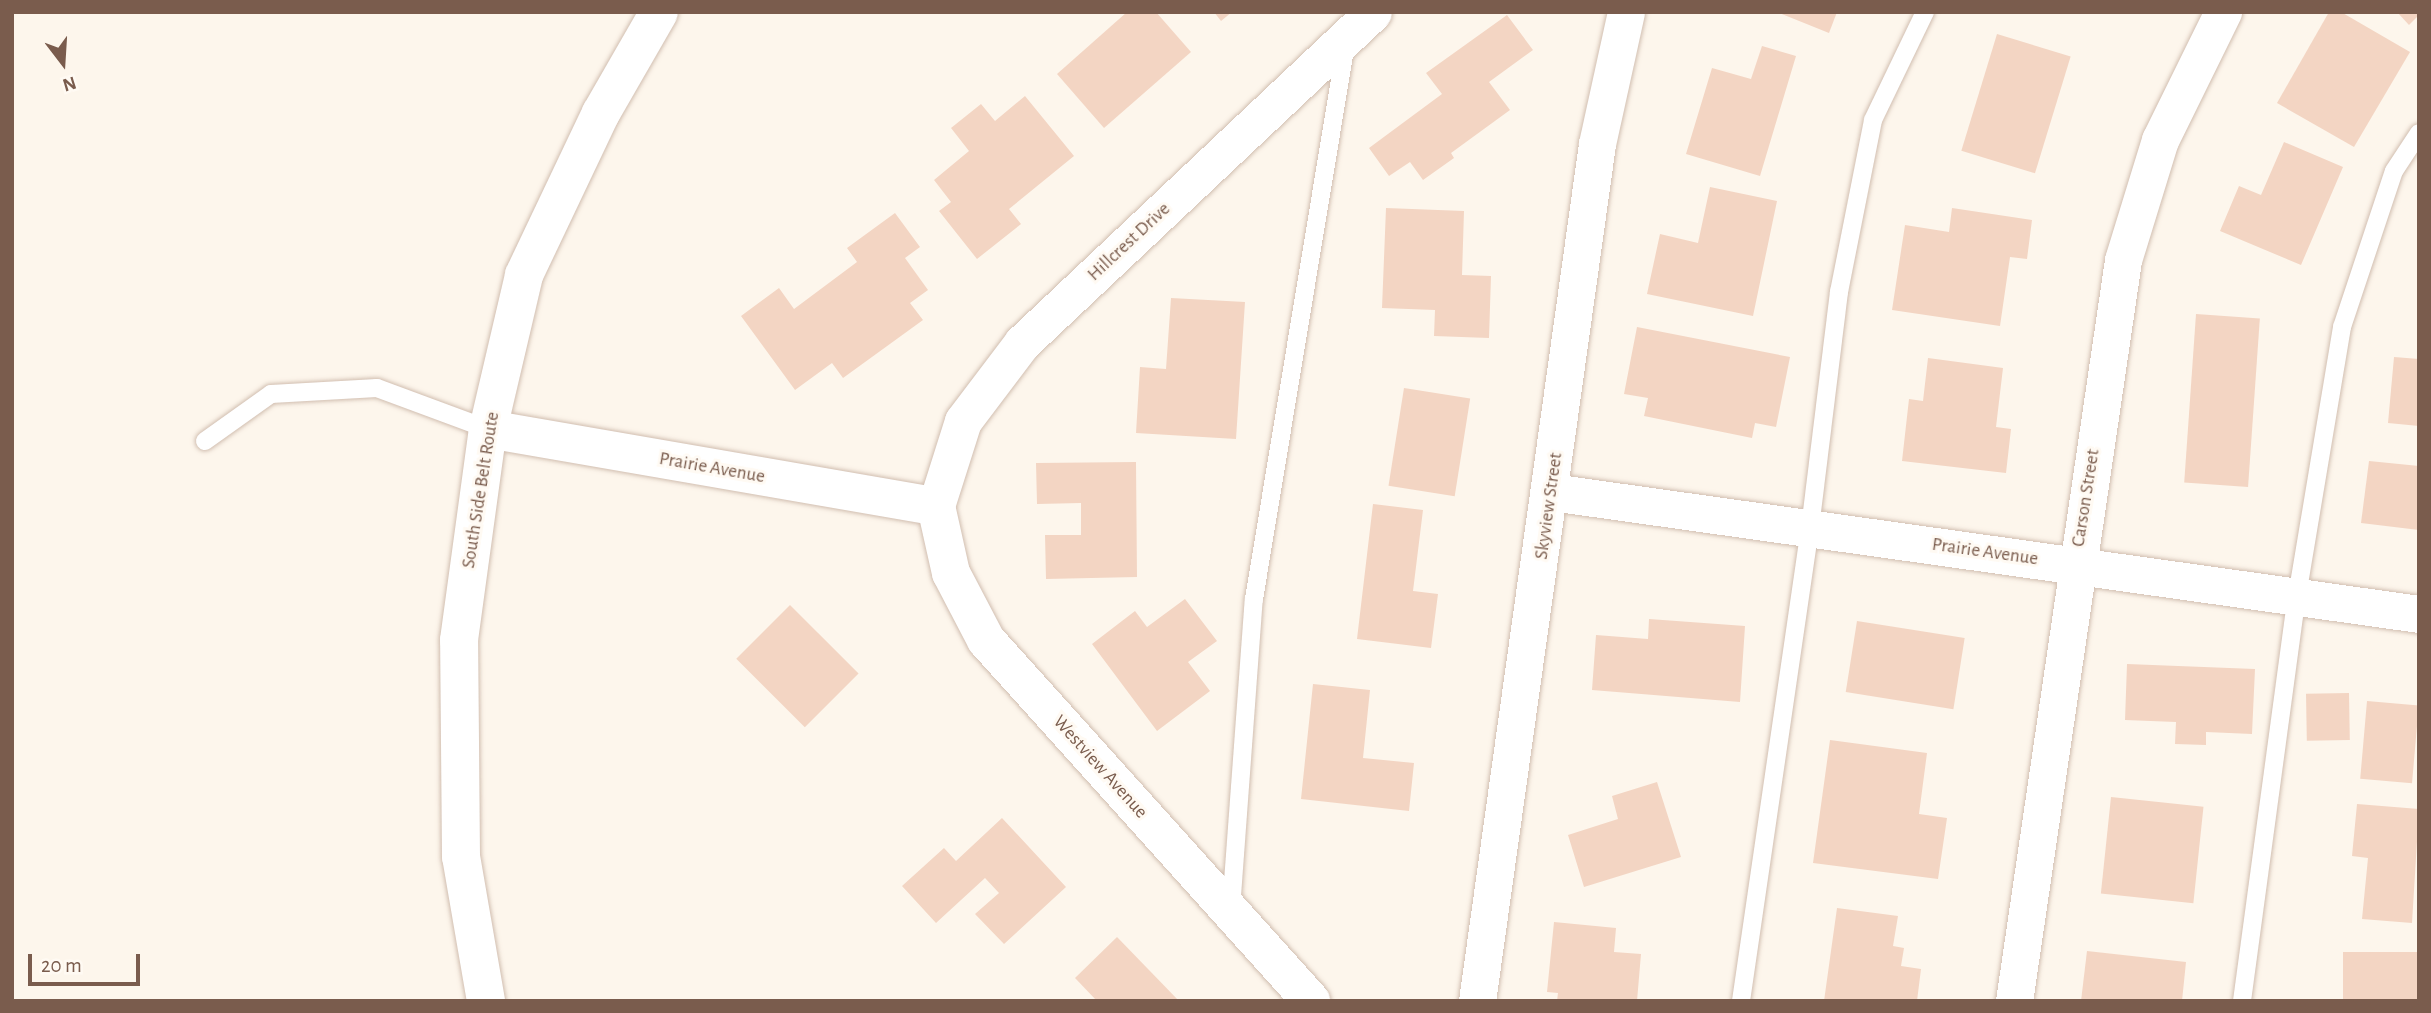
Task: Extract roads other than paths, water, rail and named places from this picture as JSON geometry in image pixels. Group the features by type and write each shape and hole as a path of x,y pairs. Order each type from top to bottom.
{"street":[{"name":"South Side Belt Route","path":"486,1001 461,857 459,640 488,429 524,275 601,113 659,12"},
{"name":"Skyview Street","path":"1477,1001 1551,492 1597,144 1626,12"},
{"name":"Carson Street","path":"2014,1001 2076,564 2123,260 2160,140 2222,12"},
{"name":"Hillcrest Drive","path":"936,506 963,421 1022,343 1360,24"},
{"name":"Prairie Avenue","path":"488,429 936,506"},
{"name":"Prairie Avenue","path":"1551,492 2419,614"},
{"name":"Westview Avenue","path":"936,506 951,573 986,640 1311,1001"}],"lane":[{"path":"1741,1001 1810,528 1839,292 1873,120 1925,12"},
{"path":"1230,911 1254,599 1302,290 1360,24"},
{"path":"2242,1001 2297,596 2342,327 2393,172 2419,132"},
{"path":"205,441 271,394 377,388 488,429"},
{"path":"2251,939 2253,1001"}]}
